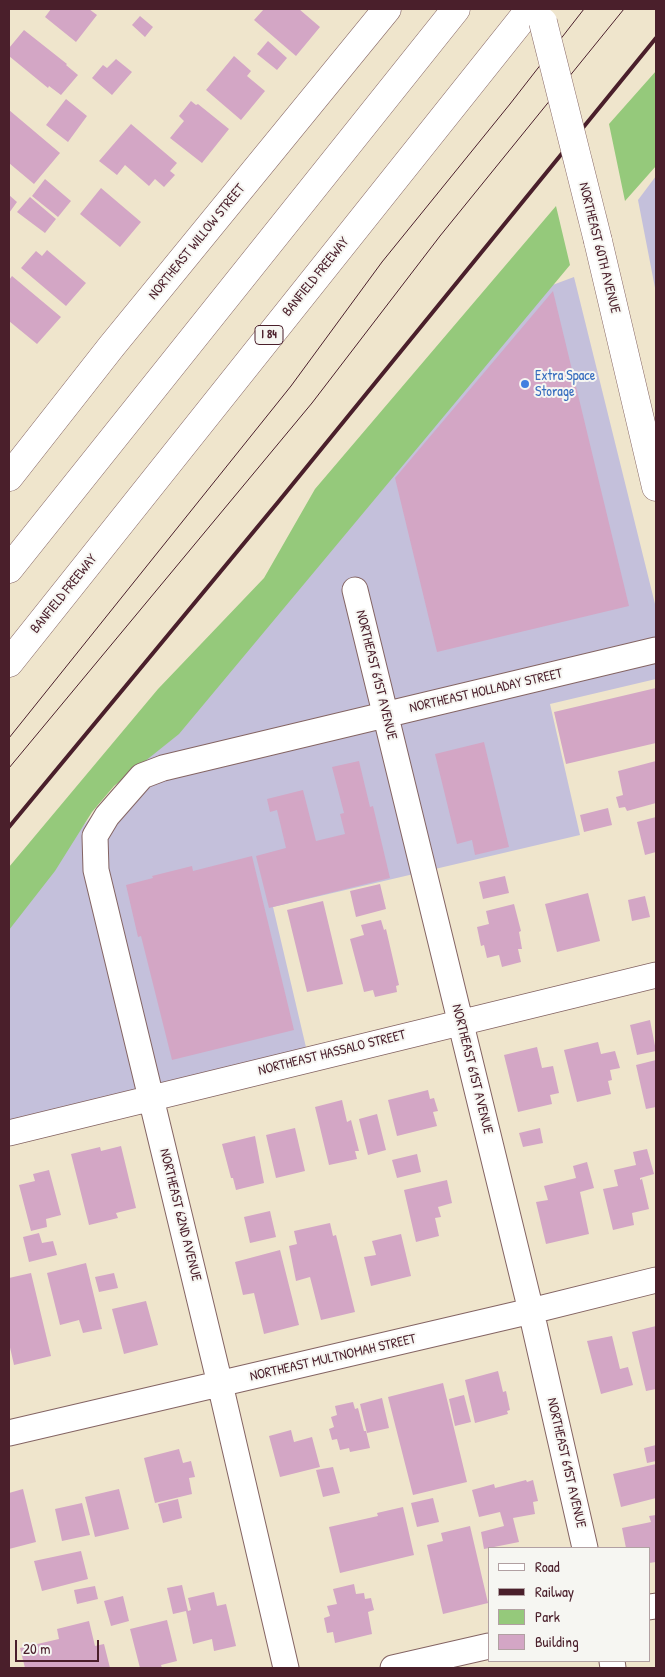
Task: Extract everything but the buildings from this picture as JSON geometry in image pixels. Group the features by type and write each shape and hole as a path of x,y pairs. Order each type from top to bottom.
{"main road":[{"name":"NORTHEAST WILLOW STREET","path":"9,477 117,339 387,9"},
{"path":"9,569 456,9"},
{"name":"BANFIELD FREEWAY","path":"9,662 530,9"},
{"name":"NORTHEAST 60TH AVENUE","path":"540,9 598,241 656,487"}],"street":[{"name":"NORTHEAST 61ST AVENUE","path":"355,590 531,1311 585,1547"},
{"name":"NORTHEAST HOLLADAY STREET","path":"142,776 163,768 656,650"},
{"name":"NORTHEAST 62ND AVENUE","path":"142,776 107,816 95,836 96,870 220,1384 286,1668"},
{"name":"NORTHEAST HASSALO STREET","path":"9,1133 656,975"},
{"name":"NORTHEAST MULTNOMAH STREET","path":"9,1433 656,1280"},
{"path":"393,1668 488,1646"}],"shaded area":[{"path":"656,176 656,293 638,200"},
{"path":"574,277 656,608 656,679 550,704 580,835 273,907 309,1060 9,1135 9,913 539,290"}],"green space":[{"path":"656,71 656,166 625,201 609,124"},
{"path":"556,206 570,265 179,734 114,786 92,812 55,871 9,930 9,867 158,689 264,578 315,489"}],"tram line":[{"path":"9,738 291,386 382,262 584,9"},
{"path":"9,768 312,403 440,236 624,9"}],"railway":[{"path":"9,827 279,501 656,38"}],"place":[{"name":"Extra Space Storage","path":"525,384"}]}
